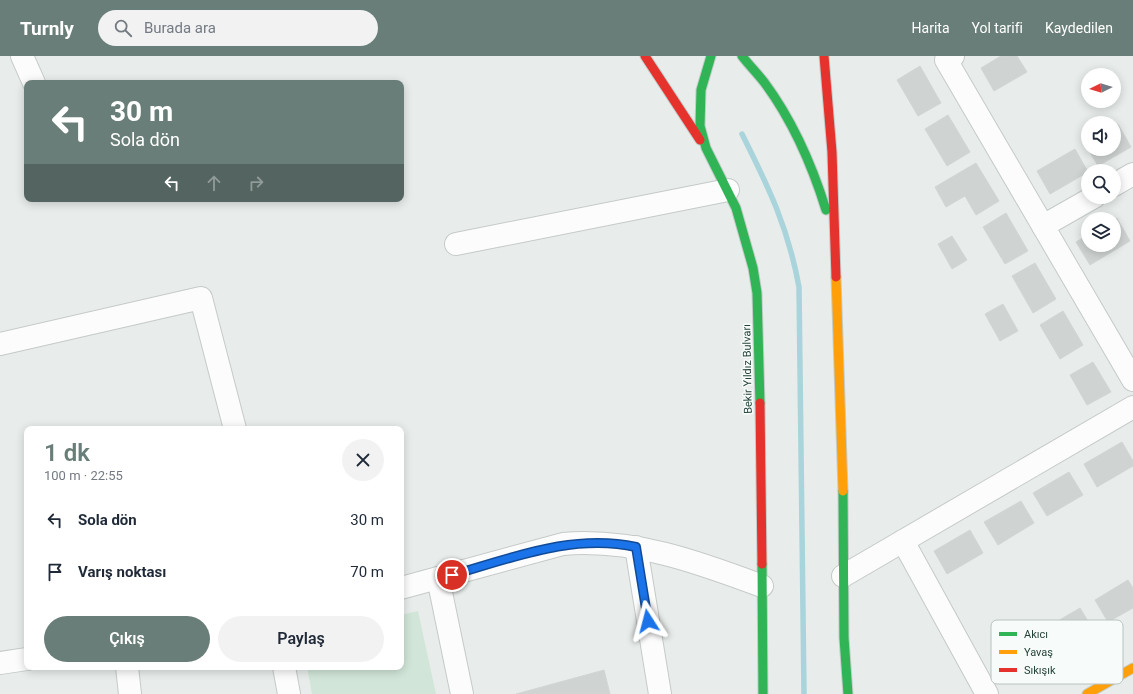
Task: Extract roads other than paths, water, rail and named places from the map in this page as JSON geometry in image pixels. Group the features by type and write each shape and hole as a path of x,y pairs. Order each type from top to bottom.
{"main road":[{"path":"645,56 705,147"},
{"name":"Bekir Yıldız Bulvarı","path":"711,56 702,82 700,98 701,131 705,147 728,190 748,245 757,293 762,586 762,694"},
{"path":"742,56 764,82 797,135 821,192 834,250"},
{"path":"824,56 832,152 843,576 848,694"},
{"path":"1123,674 1133,668"},
{"path":"1088,694 1105,684"}],"street":[{"path":"22,56 33,80"},
{"path":"953,56 946,60 1133,380"},
{"path":"1121,181 1133,174"},
{"path":"456,244 728,190"},
{"path":"1043,226 1082,204"},
{"path":"0,344 201,298 234,426"},
{"path":"843,576 1133,407"},
{"path":"903,541 987,694"},
{"path":"404,587 563,544 606,543 636,547 691,561 762,586"},
{"path":"636,547 660,694"},
{"path":"438,578 462,694"},
{"path":"0,664 24,660"},
{"path":"127,670 130,694"},
{"path":"285,670 289,694"}],"waterway":[{"path":"742,134 761,172 783,226 799,287 804,694"}]}
